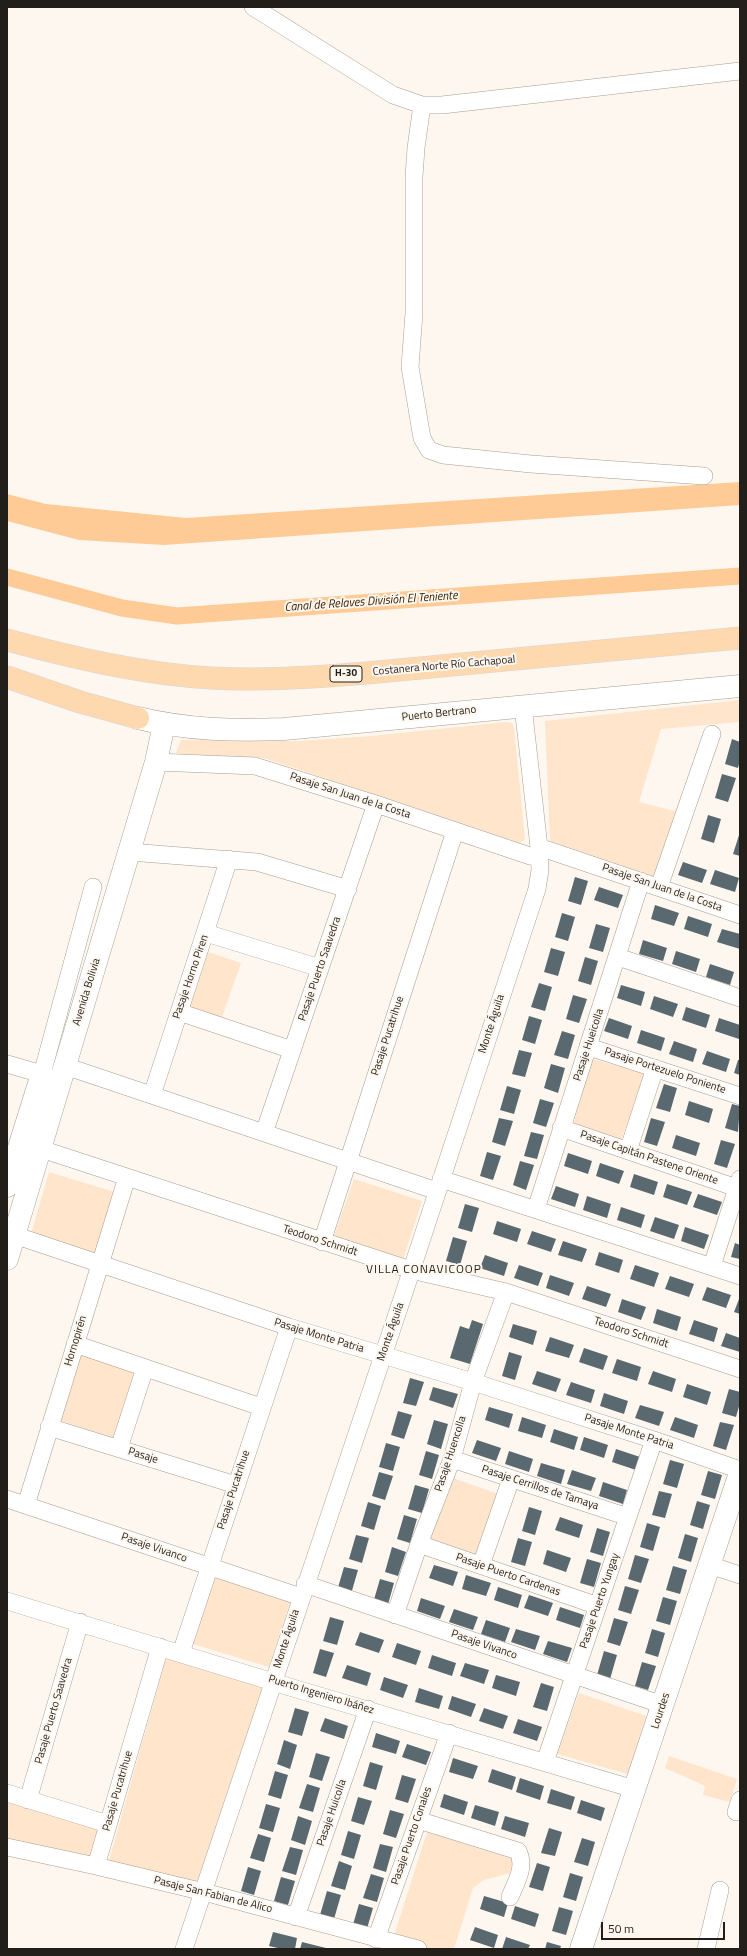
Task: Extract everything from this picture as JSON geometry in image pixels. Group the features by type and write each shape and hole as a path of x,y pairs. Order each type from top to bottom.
{"main road":[{"name":"Costanera Norte Río Cachapoal","path":"7,640 75,658 144,671 212,678 251,679 369,672 740,638"},
{"path":"7,677 80,702 138,718"}],"street":[{"path":"253,7 393,95 422,105 442,105 740,71"},
{"path":"422,105 416,148 414,177 414,314 410,367 422,438 429,450 443,455 524,463 704,476"},
{"name":"Puerto Bertrano","path":"138,718 164,724 222,730 284,729 740,686"},
{"name":"Monte Águila","path":"184,1949 537,889 540,870 539,852 523,706"},
{"name":"Avenida Bolivia","path":"7,1186 30,1145 65,1066 130,852 156,762 164,724"},
{"path":"659,887 712,734"},
{"name":"Pasaje San Juan de la Costa","path":"156,762 255,766 376,804 530,856 539,852 641,881 740,914"},
{"name":"Pasaje Puerto Saavedra","path":"264,1133 376,804"},
{"name":"Pasaje Pucatrihue","path":"322,1242 455,831"},
{"path":"130,852 257,862 348,889"},
{"name":"Pasaje Horno Piren","path":"152,1095 229,859"},
{"name":"Pasaje Hueicolla","path":"536,1209 561,1128 618,957 641,881"},
{"name":"Avenida Bolivia","path":"7,1259 14,1235 42,1074 93,887"},
{"path":"206,933 320,968"},
{"path":"618,957 740,998"},
{"path":"179,1012 292,1050"},
{"name":"Pasaje Portezuelo Poniente","path":"589,1047 740,1096"},
{"path":"7,1064 42,1074"},
{"path":"65,1066 348,1161 536,1209 740,1276"},
{"path":"628,1150 655,1068"},
{"name":"Pasaje Capitán Pastene Oriente","path":"561,1128 738,1183"},
{"name":"Teodoro Schmidt","path":"30,1145 322,1242 411,1270 506,1292 740,1369"},
{"name":"Hornopirén","path":"26,1504 74,1344 127,1177"},
{"path":"712,1266 738,1183"},
{"name":"Pasaje Monte Patria","path":"14,1235 289,1327 473,1382 654,1440 740,1472"},
{"name":"Pasaje Huencolla","path":"395,1615 419,1544 452,1459 473,1382 506,1292"},
{"name":"Pasaje Pucatrihue","path":"181,1653 289,1327"},
{"path":"74,1344 262,1406"},
{"path":"118,1448 145,1368"},
{"name":"Pasaje","path":"49,1427 236,1485"},
{"name":"Pasaje Puerto Yungay","path":"545,1762 654,1440"},
{"name":"Pasaje Cerrillos de Tamaya","path":"452,1459 628,1518"},
{"name":"Lourdes","path":"581,1949 740,1472"},
{"path":"481,1565 511,1479"},
{"name":"Pasaje Vivanco","path":"7,1499 26,1504 209,1567 303,1590 395,1615 663,1705"},
{"name":"Pasaje Puerto Cardenas","path":"419,1544 598,1606"},
{"path":"709,1565 740,1575"},
{"name":"Puerto Ingeniero Ibáñez","path":"7,1601 634,1789"},
{"name":"Pasaje Puerto Saavedra","path":"28,1800 80,1622"},
{"name":"Pasaje Pucatrihue","path":"96,1866 160,1647"},
{"name":"Pasaje Huicolla","path":"296,1917 368,1709"},
{"name":"Pasaje Puerto Conales","path":"376,1939 449,1733"},
{"path":"7,1793 108,1824"},
{"path":"418,1820 518,1851 522,1859 523,1866 510,1897"},
{"name":"Pasaje San Fabian de Alico","path":"7,1847 96,1866 204,1892 418,1949"},
{"path":"706,1949 720,1890"}],"shaded area":[{"path":"740,482 740,505 164,545 79,540 7,521 7,494 46,504 186,518"},
{"path":"740,700 740,722 661,729 639,802 679,812 655,877 550,841 545,721"},
{"path":"506,722 512,723 514,728 525,839 520,843 264,758 176,753 181,740 299,741 372,736"},
{"path":"208,952 241,963 220,1023 187,1016"},
{"path":"592,1059 647,1074 619,1145 572,1129"},
{"path":"49,1172 118,1193 96,1261 30,1237"},
{"path":"354,1179 422,1201 403,1260 333,1239"},
{"path":"82,1353 135,1374 113,1438 59,1420"},
{"path":"447,1476 501,1495 480,1557 426,1539"},
{"path":"212,1575 291,1600 269,1667 189,1643"},
{"path":"167,1655 265,1683 202,1884 108,1864"},
{"path":"579,1693 646,1716 628,1774 557,1754"},
{"path":"669,1756 737,1779 730,1802 703,1795 705,1786 665,1768"},
{"path":"7,1798 101,1826 90,1858 7,1841"},
{"path":"428,1829 516,1860 510,1873 484,1880 473,1888 454,1949 425,1949 392,1942"}],"building":[{"path":"732,739 740,742 740,761 738,768 725,764"},
{"path":"722,774 736,778 728,802 715,798"},
{"path":"708,815 721,819 714,843 701,839"},
{"path":"740,832 740,856 733,854"},
{"path":"683,862 707,870 702,883 678,875"},
{"path":"715,870 739,878 735,892 710,884"},
{"path":"575,877 588,881 581,905 568,901"},
{"path":"599,887 623,895 618,908 594,900"},
{"path":"655,905 679,913 674,926 651,919"},
{"path":"562,913 575,917 568,941 555,937"},
{"path":"688,916 712,924 708,937 684,929"},
{"path":"596,924 610,928 603,952 589,948"},
{"path":"722,929 740,934 740,949 717,942"},
{"path":"643,940 667,948 663,961 639,954"},
{"path":"551,948 565,952 558,976 544,972"},
{"path":"676,951 700,959 696,972 672,964"},
{"path":"585,957 598,961 591,985 578,981"},
{"path":"710,964 734,972 730,985 706,977"},
{"path":"539,983 552,987 545,1011 531,1007"},
{"path":"621,985 645,992 641,1006 617,998"},
{"path":"573,995 587,999 579,1023 566,1019"},
{"path":"654,996 678,1004 673,1017 650,1009"},
{"path":"686,1007 710,1015 706,1028 682,1020"},
{"path":"529,1016 542,1020 535,1044 522,1040"},
{"path":"609,1018 632,1026 628,1039 604,1031"},
{"path":"719,1018 740,1025 739,1039 715,1031"},
{"path":"641,1030 665,1038 661,1051 637,1043"},
{"path":"562,1031 575,1035 568,1059 554,1055"},
{"path":"674,1041 697,1049 693,1062 669,1054"},
{"path":"519,1050 532,1053 525,1077 512,1074"},
{"path":"707,1051 730,1059 726,1072 702,1064"},
{"path":"738,1060 740,1060 740,1075 734,1073"},
{"path":"551,1064 565,1068 558,1093 544,1088"},
{"path":"664,1084 677,1088 670,1112 656,1108"},
{"path":"507,1086 521,1090 514,1114 500,1110"},
{"path":"540,1099 554,1103 546,1127 533,1123"},
{"path":"689,1101 713,1109 709,1123 685,1115"},
{"path":"732,1104 740,1106 738,1132 725,1128"},
{"path":"499,1118 513,1121 505,1146 492,1142"},
{"path":"651,1118 665,1122 657,1146 644,1142"},
{"path":"531,1132 544,1135 537,1159 524,1156"},
{"path":"676,1135 700,1143 696,1156 672,1148"},
{"path":"721,1140 735,1144 727,1168 714,1164"},
{"path":"487,1152 501,1156 493,1180 480,1176"},
{"path":"568,1153 592,1161 588,1174 564,1166"},
{"path":"520,1161 534,1165 526,1190 513,1185"},
{"path":"600,1163 624,1171 619,1184 596,1176"},
{"path":"634,1174 658,1182 654,1195 630,1187"},
{"path":"667,1184 692,1192 687,1205 663,1197"},
{"path":"556,1186 579,1194 575,1207 551,1199"},
{"path":"698,1194 722,1202 717,1215 693,1207"},
{"path":"587,1196 611,1204 607,1218 583,1210"},
{"path":"465,1204 479,1208 472,1232 458,1228"},
{"path":"621,1207 645,1215 641,1228 617,1220"},
{"path":"655,1217 679,1225 674,1239 650,1231"},
{"path":"497,1221 521,1229 517,1242 493,1234"},
{"path":"685,1227 709,1235 704,1249 681,1241"},
{"path":"532,1231 556,1239 551,1252 527,1244"},
{"path":"453,1237 467,1241 460,1265 446,1261"},
{"path":"563,1241 587,1249 582,1262 558,1255"},
{"path":"735,1243 740,1245 740,1259 731,1257"},
{"path":"599,1252 623,1260 619,1273 595,1265"},
{"path":"485,1255 508,1263 504,1276 480,1268"},
{"path":"519,1265 543,1273 538,1286 514,1278"},
{"path":"635,1265 659,1273 654,1287 630,1279"},
{"path":"550,1275 574,1283 569,1296 546,1288"},
{"path":"670,1276 694,1284 689,1297 665,1289"},
{"path":"587,1286 611,1294 606,1307 582,1299"},
{"path":"707,1287 731,1295 726,1308 702,1300"},
{"path":"622,1299 646,1307 641,1320 618,1312"},
{"path":"739,1299 740,1300 740,1314 734,1312"},
{"path":"657,1309 681,1317 677,1331 653,1323"},
{"path":"472,1320 483,1324 470,1364 450,1358 460,1326 469,1329"},
{"path":"694,1320 718,1328 714,1342 689,1334"},
{"path":"513,1324 537,1331 533,1345 509,1337"},
{"path":"726,1333 740,1338 740,1352 721,1346"},
{"path":"550,1337 574,1345 569,1358 545,1351"},
{"path":"584,1348 608,1356 603,1370 579,1362"},
{"path":"509,1352 522,1356 515,1380 502,1376"},
{"path":"617,1359 641,1367 637,1381 612,1373"},
{"path":"537,1371 561,1379 556,1392 532,1384"},
{"path":"653,1371 676,1379 672,1392 648,1384"},
{"path":"410,1378 424,1382 416,1406 403,1403"},
{"path":"571,1382 595,1390 591,1403 566,1395"},
{"path":"687,1384 711,1392 707,1405 683,1397"},
{"path":"433,1387 458,1394 453,1408 429,1400"},
{"path":"729,1389 740,1392 740,1403 736,1417 722,1413"},
{"path":"604,1393 628,1401 624,1414 600,1406"},
{"path":"640,1405 664,1412 659,1426 635,1418"},
{"path":"489,1407 513,1414 509,1428 485,1420"},
{"path":"398,1411 412,1415 404,1439 391,1435"},
{"path":"522,1417 546,1425 542,1438 518,1431"},
{"path":"675,1417 698,1425 694,1438 670,1430"},
{"path":"434,1420 448,1424 441,1449 427,1444"},
{"path":"720,1422 734,1425 726,1450 713,1446"},
{"path":"554,1429 578,1437 574,1450 550,1442"},
{"path":"584,1437 608,1445 604,1458 580,1450"},
{"path":"477,1440 501,1448 496,1461 472,1453"},
{"path":"386,1443 400,1447 393,1471 379,1467"},
{"path":"616,1449 640,1457 636,1470 612,1462"},
{"path":"426,1451 439,1455 432,1479 419,1475"},
{"path":"509,1451 533,1459 529,1472 505,1464"},
{"path":"670,1460 684,1464 677,1488 663,1484"},
{"path":"541,1463 565,1470 561,1484 537,1476"},
{"path":"572,1470 596,1478 591,1491 567,1484"},
{"path":"708,1471 722,1475 715,1499 701,1495"},
{"path":"379,1472 393,1476 385,1500 372,1496"},
{"path":"603,1482 627,1490 623,1504 599,1496"},
{"path":"415,1485 429,1489 422,1513 408,1509"},
{"path":"659,1491 672,1494 665,1518 652,1515"},
{"path":"697,1501 710,1505 703,1529 690,1525"},
{"path":"368,1502 381,1506 374,1530 361,1526"},
{"path":"529,1507 542,1511 535,1535 522,1531"},
{"path":"404,1515 417,1519 410,1543 397,1539"},
{"path":"560,1517 583,1525 579,1538 555,1530"},
{"path":"647,1523 660,1527 653,1551 640,1547"},
{"path":"597,1528 610,1532 603,1556 590,1552"},
{"path":"685,1534 698,1538 691,1562 678,1558"},
{"path":"356,1535 369,1538 362,1563 349,1559"},
{"path":"518,1538 532,1542 525,1566 511,1562"},
{"path":"392,1547 406,1552 398,1576 385,1572"},
{"path":"547,1550 571,1558 566,1572 543,1564"},
{"path":"635,1555 649,1559 641,1583 628,1579"},
{"path":"587,1559 601,1563 594,1587 580,1583"},
{"path":"434,1565 458,1572 453,1586 429,1578"},
{"path":"673,1566 687,1570 680,1594 666,1590"},
{"path":"344,1567 358,1570 351,1594 337,1591"},
{"path":"466,1575 491,1583 486,1596 462,1589"},
{"path":"380,1579 394,1583 387,1608 373,1603"},
{"path":"625,1586 639,1590 631,1614 618,1610"},
{"path":"498,1587 522,1595 518,1608 494,1600"},
{"path":"529,1595 553,1603 548,1616 524,1608"},
{"path":"663,1597 677,1601 670,1625 656,1621"},
{"path":"421,1598 445,1606 440,1619 417,1611"},
{"path":"560,1607 584,1615 580,1628 556,1620"},
{"path":"454,1609 478,1617 473,1630 449,1622"},
{"path":"330,1617 344,1621 337,1645 323,1641"},
{"path":"614,1618 628,1622 620,1646 607,1642"},
{"path":"486,1620 510,1628 505,1642 481,1634"},
{"path":"516,1629 540,1636 535,1650 511,1642"},
{"path":"652,1629 665,1633 658,1657 645,1653"},
{"path":"360,1632 384,1640 379,1653 355,1645"},
{"path":"548,1641 572,1648 567,1662 543,1654"},
{"path":"397,1643 421,1651 416,1665 392,1657"},
{"path":"320,1649 334,1653 326,1677 313,1673"},
{"path":"604,1651 617,1655 610,1679 597,1675"},
{"path":"432,1655 456,1663 452,1676 428,1668"},
{"path":"642,1662 656,1666 648,1690 635,1686"},
{"path":"465,1663 489,1670 484,1684 460,1676"},
{"path":"347,1665 371,1673 367,1686 342,1678"},
{"path":"496,1675 520,1682 516,1696 492,1688"},
{"path":"384,1677 408,1685 403,1698 380,1690"},
{"path":"541,1683 554,1687 547,1711 533,1707"},
{"path":"419,1688 443,1696 439,1709 415,1702"},
{"path":"452,1696 476,1704 471,1717 448,1709"},
{"path":"295,1708 309,1712 302,1736 288,1732"},
{"path":"484,1708 508,1716 503,1729 479,1721"},
{"path":"325,1718 348,1726 344,1739 320,1731"},
{"path":"518,1719 542,1727 537,1741 513,1733"},
{"path":"376,1733 400,1741 396,1754 372,1747"},
{"path":"284,1740 297,1745 290,1769 277,1764"},
{"path":"407,1744 431,1752 426,1765 402,1757"},
{"path":"316,1753 330,1757 322,1781 309,1777"},
{"path":"453,1758 478,1766 473,1779 449,1772"},
{"path":"370,1762 383,1766 376,1790 363,1786"},
{"path":"492,1769 516,1777 512,1790 488,1782"},
{"path":"275,1771 288,1775 281,1799 268,1795"},
{"path":"402,1775 416,1779 408,1803 395,1799"},
{"path":"520,1778 544,1786 540,1800 516,1792"},
{"path":"307,1784 320,1788 313,1812 299,1808"},
{"path":"551,1789 575,1797 571,1810 547,1803"},
{"path":"444,1794 468,1802 464,1815 440,1807"},
{"path":"358,1797 372,1801 364,1825 351,1821"},
{"path":"581,1800 605,1808 601,1821 577,1813"},
{"path":"266,1804 280,1808 273,1832 259,1828"},
{"path":"475,1805 499,1812 495,1826 471,1818"},
{"path":"390,1810 404,1814 396,1838 383,1834"},
{"path":"298,1816 312,1821 305,1845 291,1840"},
{"path":"505,1816 529,1823 525,1837 501,1829"},
{"path":"549,1828 562,1832 555,1856 541,1853"},
{"path":"348,1831 361,1835 354,1859 341,1855"},
{"path":"258,1834 271,1838 264,1862 250,1858"},
{"path":"582,1838 595,1842 588,1866 574,1862"},
{"path":"380,1844 393,1847 386,1872 373,1868"},
{"path":"290,1847 303,1850 296,1875 282,1871"},
{"path":"339,1861 352,1866 345,1890 331,1886"},
{"path":"537,1863 550,1867 543,1891 529,1887"},
{"path":"248,1867 261,1871 254,1895 241,1891"},
{"path":"570,1873 583,1877 576,1901 563,1897"},
{"path":"371,1874 384,1878 377,1902 363,1898"},
{"path":"281,1877 295,1881 288,1905 274,1901"},
{"path":"327,1891 341,1895 334,1919 320,1915"},
{"path":"484,1896 508,1903 504,1917 480,1909"},
{"path":"359,1904 373,1908 366,1932 352,1928"},
{"path":"515,1906 539,1914 535,1927 511,1919"},
{"path":"559,1907 573,1911 566,1935 552,1931"},
{"path":"475,1927 498,1935 494,1948 470,1940"},
{"path":"273,1932 297,1938 295,1949 282,1949 269,1946"},
{"path":"506,1937 530,1945 528,1949 502,1949"},
{"path":"302,1942 326,1948 326,1949 300,1949"},
{"path":"547,1942 561,1946 560,1949 545,1949"}],"waterway":[{"name":"Canal de Relaves División El Teniente","path":"7,577 122,608 177,616 740,576"}],"district":[{"name":"VILLA CONAVICOOP","path":"424,1270"}]}
